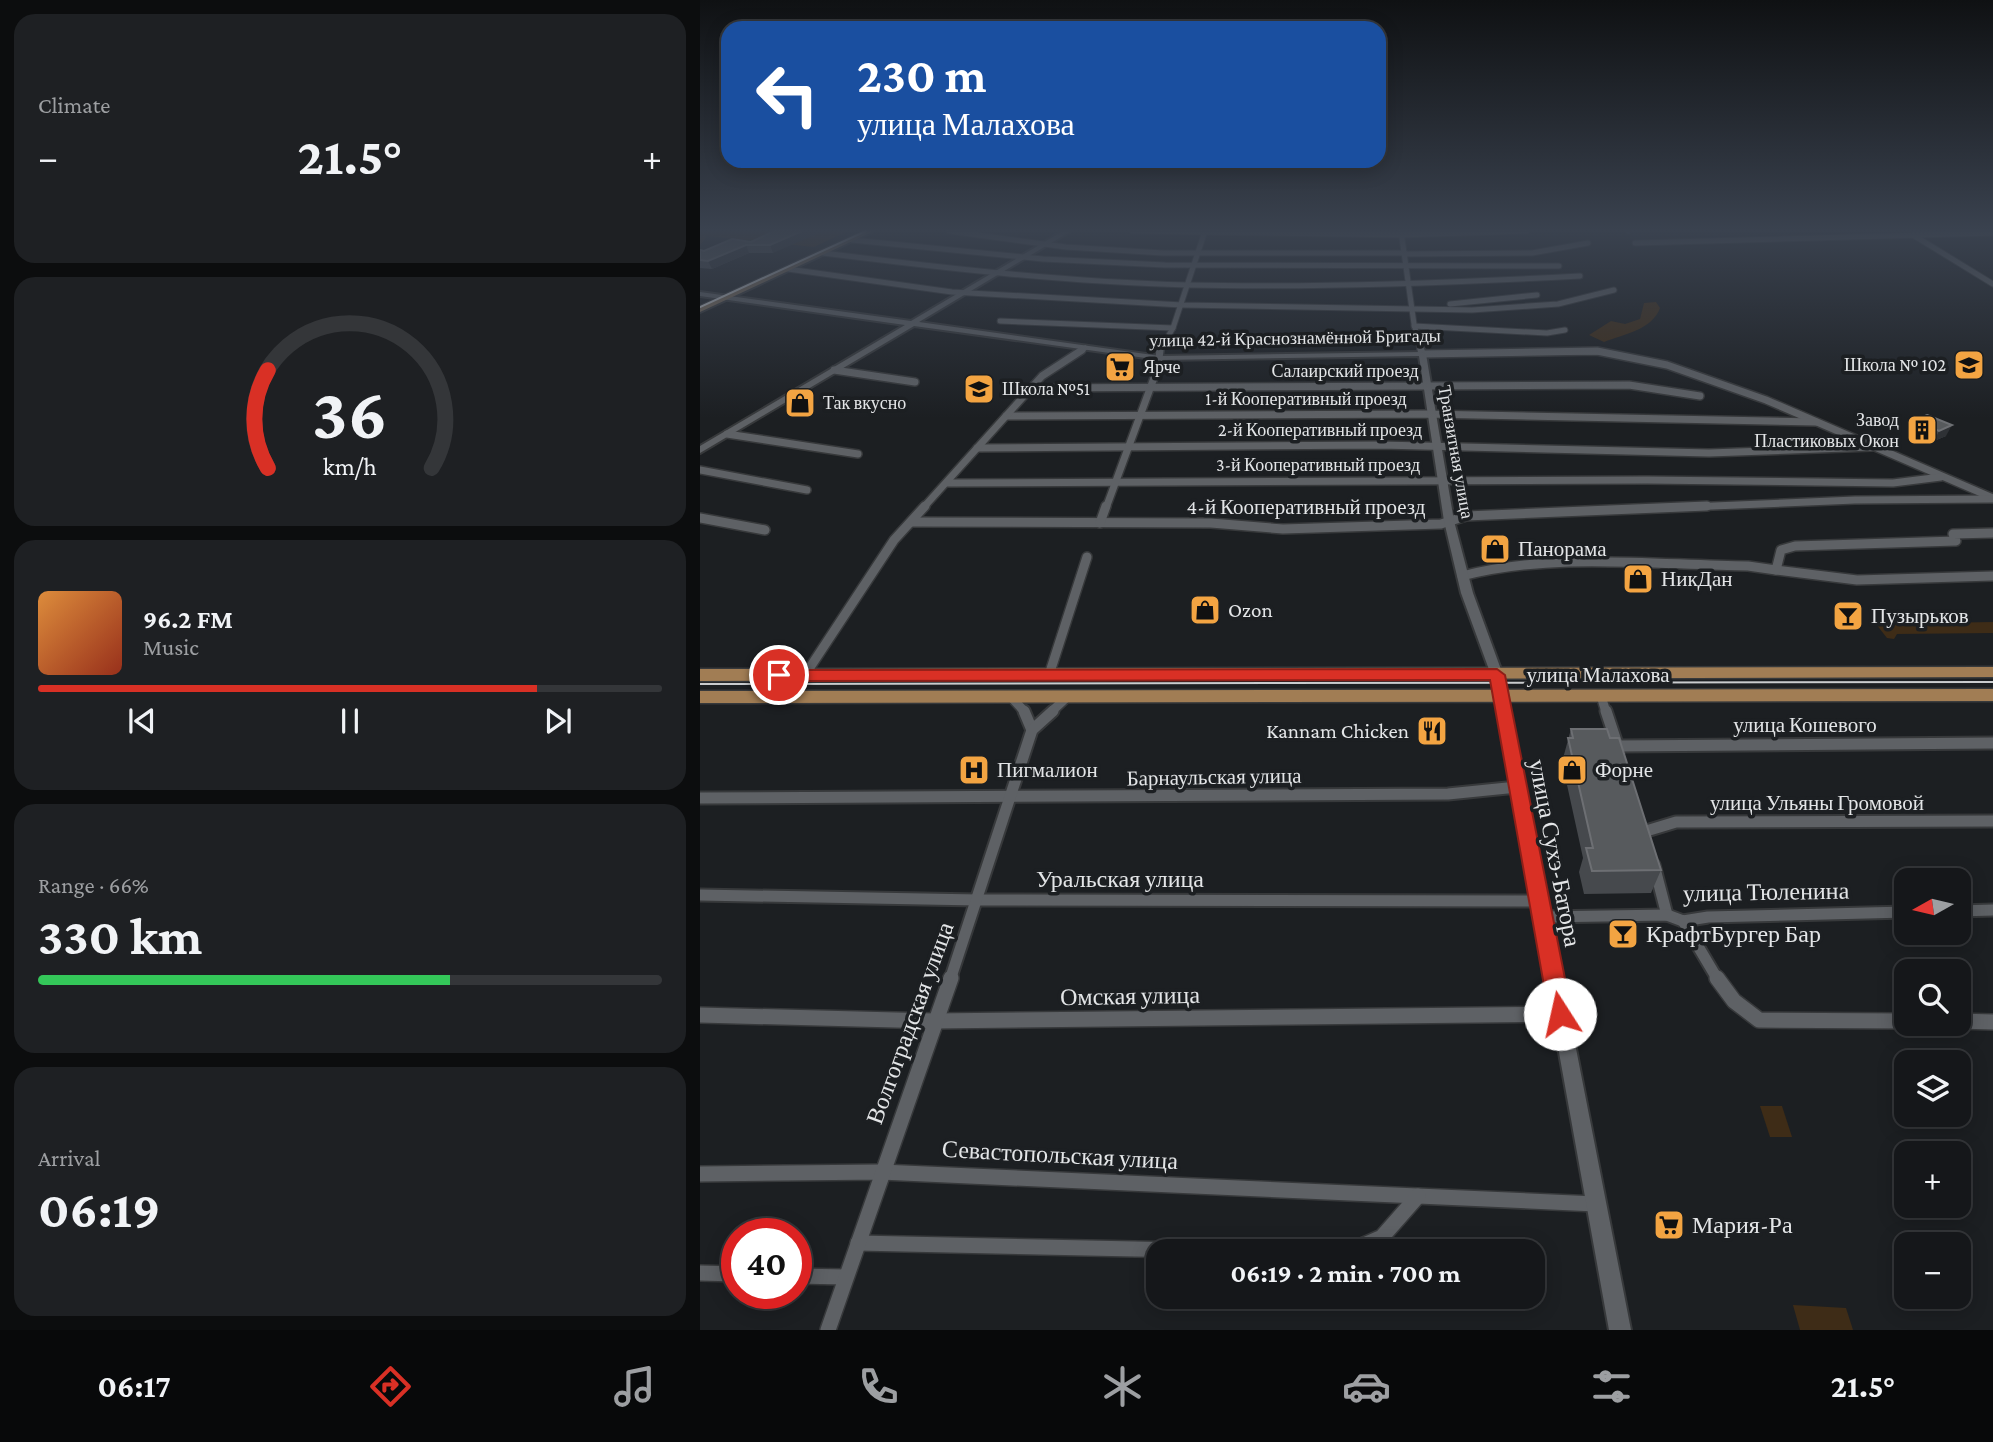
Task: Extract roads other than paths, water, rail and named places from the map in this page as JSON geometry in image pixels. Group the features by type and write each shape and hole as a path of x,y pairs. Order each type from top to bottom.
{"main road":[{"path":"700,303 721,293"},
{"path":"700,310 737,293"},
{"name":"улица Малахова","path":"700,676 1993,672"},
{"path":"1723,674 1734,696"},
{"name":"улица Малахова","path":"700,697 1993,695"}],"street":[{"path":"700,450 964,293"},
{"path":"984,293 1182,305 1413,306 1472,310 1558,304 1602,293"},
{"path":"1100,523 1151,387 1160,358 1158,354 1172,328 1185,293"},
{"name":"Транзитная улица","path":"1412,293 1414,326 1422,354 1449,521 1462,576 1497,675"},
{"name":"улица 42-й Краснознамённой Бригады","path":"700,294 1160,358 1555,349 1623,355 1710,377 1993,499"},
{"path":"1413,306 1537,295"},
{"path":"1000,321 1172,328"},
{"path":"1414,326 1547,333 1565,330"},
{"path":"805,675 883,555 1031,387 1042,376 1084,348"},
{"path":"834,370 915,382"},
{"name":"Салаирский проезд","path":"1031,387 1629,385 1700,396"},
{"name":"1-й Кооперативный проезд","path":"1006,416 1432,415 1816,422"},
{"path":"727,434 858,454"},
{"name":"2-й Кооперативный проезд","path":"977,448 1437,445 1664,451 1872,447"},
{"path":"700,470 807,490"},
{"name":"3-й Кооперативный проезд","path":"948,483 1442,480 1893,483 1941,477"},
{"name":"4-й Кооперативный проезд","path":"912,522 1100,523 1117,526 1259,524 1283,529 1441,524 1466,516 1794,502 1993,499"},
{"path":"700,518 765,530"},
{"path":"1776,570 1781,550 1795,546 1956,541 1953,534 1993,533"},
{"path":"1049,675 1087,557"},
{"path":"1462,576 1497,567 1532,563 1657,567 1748,566 1814,577 1993,576"},
{"name":"улица Сухэ-Батора","path":"1497,675 1620,1330"},
{"path":"1601,696 1621,758"},
{"path":"1012,698 1025,712 1032,730 1066,698"},
{"name":"Волгоградская улица","path":"828,1330 978,900 1032,730"},
{"name":"улица Кошевого","path":"1618,746 1993,743"},
{"name":"Барнаульская улица","path":"700,798 1448,793 1517,787"},
{"name":"улица Ульяны Громовой","path":"1667,915 1645,837 1676,822 1993,821"},
{"name":"Уральская улица","path":"700,895 1541,909"},
{"name":"улица Тюленина","path":"1541,909 1667,915 1684,921 1708,917 1894,912"},
{"path":"1971,911 1993,911"},
{"path":"1684,921 1724,989 1747,1014 1759,1020 1894,1021"},
{"name":"Омская улица","path":"700,1015 934,1021 1560,1014"},
{"path":"1971,1021 1993,1022"},
{"name":"Севастопольская улица","path":"700,1174 881,1172 1596,1204"},
{"path":"1383,1239 1388,1236 1418,1196"},
{"path":"858,1243 1146,1249"},
{"path":"700,1273 721,1274"},
{"path":"812,1276 846,1277"}],"tram line":[{"path":"700,307 730,293"},
{"path":"700,684 1993,682"}],"place":[{"name":"Школа № 102","path":"1969,365"},
{"name":"Ярче","path":"1120,367"},
{"name":"Школа №51","path":"979,389"},
{"name":"Так вкусно","path":"800,403"},
{"name":"Завод Пластиковых Окон","path":"1922,430"},
{"name":"Панорама","path":"1495,549"},
{"name":"НикДан","path":"1638,579"},
{"name":"Ozon","path":"1205,610"},
{"name":"Пузырьков","path":"1848,616"},
{"name":"Kannam Chicken","path":"1432,731"},
{"name":"Пигмалион","path":"974,770"},
{"name":"Форне","path":"1572,770"},
{"name":"КрафтБургер Бар","path":"1623,934"},
{"name":"Мария-Ра","path":"1669,1225"}]}
